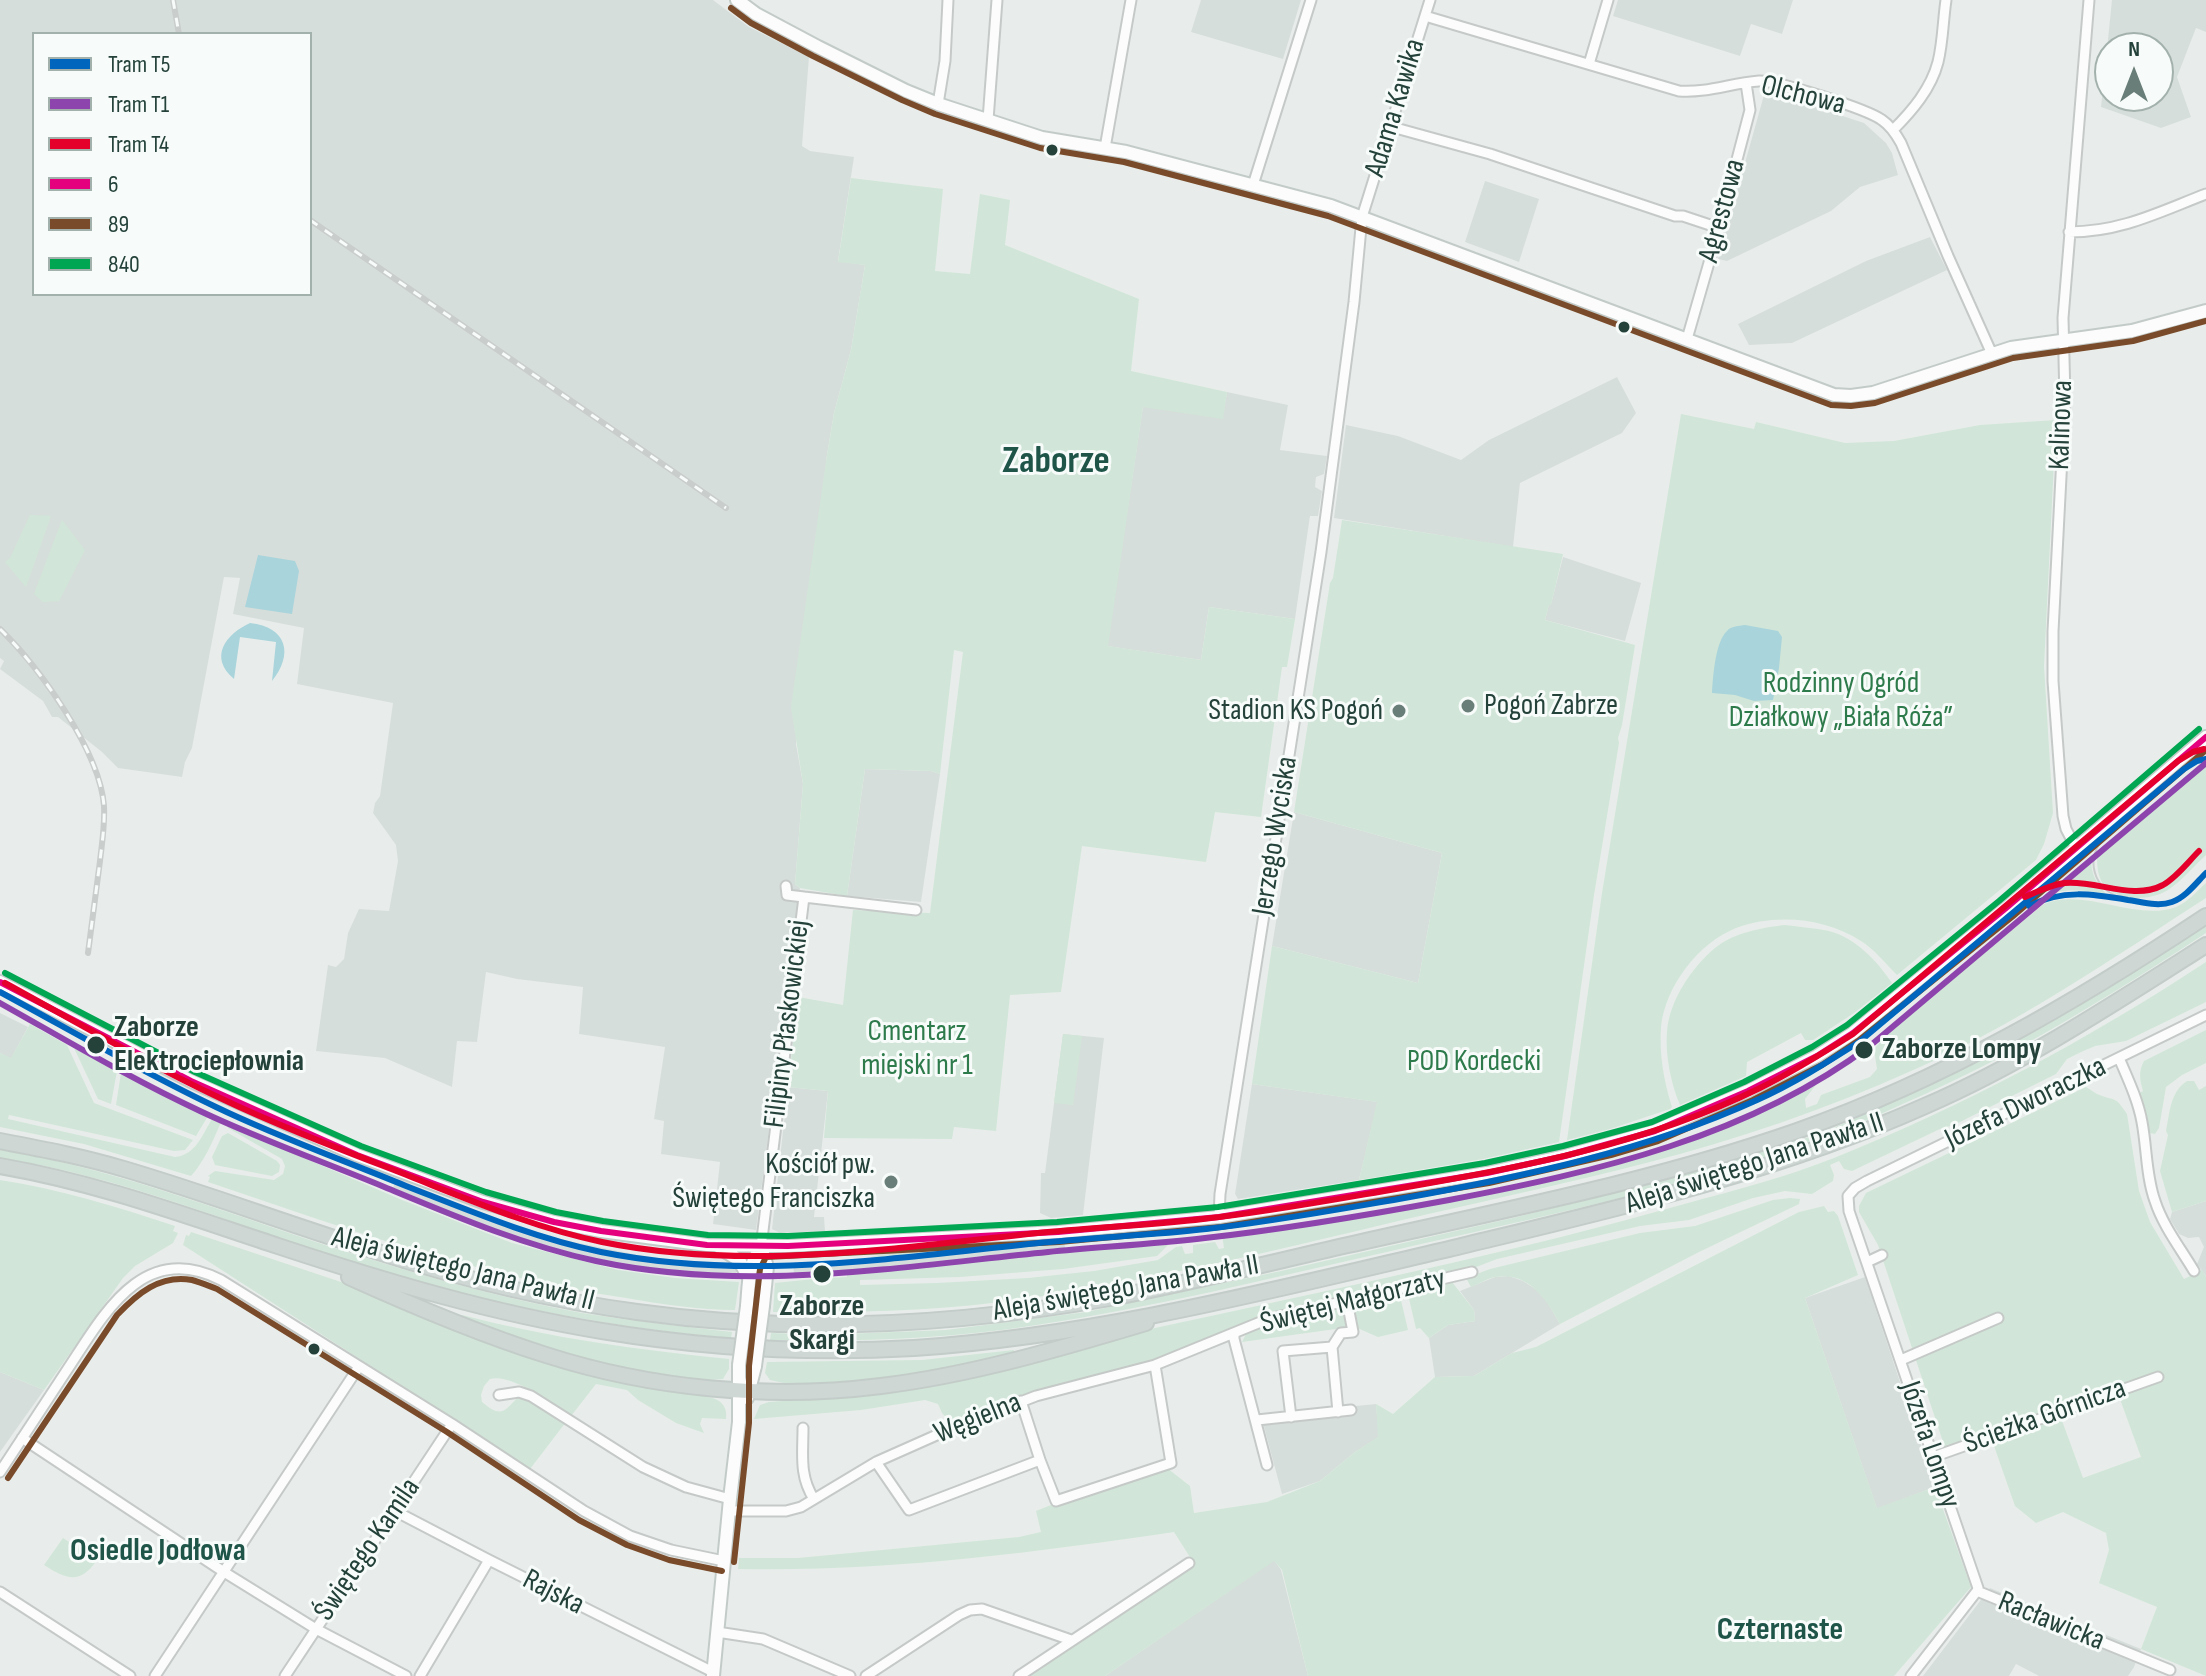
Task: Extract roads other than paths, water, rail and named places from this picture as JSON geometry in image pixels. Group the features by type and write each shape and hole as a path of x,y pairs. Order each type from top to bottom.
{"main road":[{"name":"Aleja świętego Jana Pawła II","path":"0,1141 120,1167 379,1253 561,1300 691,1319 754,1324 909,1323 987,1316 1111,1298 1256,1266 1596,1189 1771,1140 1861,1106 1962,1061 2083,994 2206,916"},
{"name":"Aleja świętego Jana Pawła II","path":"0,1166 114,1191 287,1249 433,1294 525,1318 653,1339 753,1348 916,1348 1099,1324 1232,1298 1622,1208 1816,1150 1931,1104 1987,1076 2082,1023 2204,946"},
{"path":"287,1249 385,1293 548,1356 649,1380 744,1391 866,1387 946,1375 1087,1341 1232,1298"}],"street":[{"path":"737,0 756,14 818,47 938,104 1042,138 1105,148 1325,204 1816,389 1842,396 1873,393 2011,348 2152,327 2206,311"},
{"path":"938,104 945,61 948,0"},
{"path":"988,120 997,0"},
{"path":"1105,148 1131,0"},
{"path":"1253,185 1311,0"},
{"name":"Adama Kawika","path":"1362,217 1430,0"},
{"path":"1589,64 1608,0"},
{"path":"1946,0 1940,49 1933,75 1913,109 1893,130 1910,162 1992,354"},
{"name":"Kalinowa","path":"2076,848 2063,816 2053,669 2056,537 2065,399 2063,341 2089,0"},
{"name":"Olchowa","path":"1425,16 1679,91 1715,90 1746,83 1773,82 1873,115 1893,130"},
{"name":"Agrestowa","path":"1687,339 1750,110 1746,83"},
{"path":"1392,127 1490,154 1719,228"},
{"path":"2069,232 2121,227 2206,194"},
{"name":"Jerzego Wyciska","path":"1219,1217 1220,1194 1323,541 1356,289 1362,217"},
{"path":"0,982 234,1101 357,1155 441,1188 554,1222 675,1242 761,1247 1058,1232 1219,1217 1411,1186 1609,1145 1655,1131 1797,1067 1853,1033 1909,989 2206,737"},
{"name":"Filipiny Płaskowickiej","path":"786,886 787,895 916,910"},
{"name":"Filipiny Płaskowickiej","path":"761,1247 804,897"},
{"name":"Józefa Dworaczka","path":"1848,1196 1867,1181 2206,1015"},
{"path":"2119,1058 2141,1119 2155,1201 2160,1215 2194,1271"},
{"name":"Józefa Lompy","path":"1848,1196 1849,1211 1977,1583 1977,1591"},
{"path":"715,1245 739,1260 749,1279"},
{"path":"767,1267 772,1258 788,1246"},
{"path":"713,1674 739,1422 744,1391 755,1366 763,1306 767,1267 761,1247"},
{"path":"744,1391 739,1365 750,1267 761,1247"},
{"path":"1867,1262 1882,1255"},
{"path":"0,1472 122,1293 153,1274 180,1269 207,1273 452,1424 584,1511 630,1536 671,1550 724,1561"},
{"name":"Świętej Małgorzaty","path":"1234,1333 1268,1319 1472,1272"},
{"path":"1338,1412 1332,1347 1341,1333 1353,1332 1347,1301"},
{"path":"1901,1360 1998,1318"},
{"path":"1234,1333 1267,1465"},
{"name":"Węgielna","path":"499,1395 519,1392 531,1396 643,1467 729,1505 786,1511 801,1507 876,1462 948,1430 1021,1401 1155,1365 1234,1333"},
{"path":"1291,1417 1283,1351 1332,1347"},
{"path":"1021,1401 1056,1501 1171,1463 1155,1365"},
{"path":"155,1676 358,1368"},
{"name":"Ścieżka Górnicza","path":"1933,1457 2158,1377"},
{"path":"1257,1420 1351,1410"},
{"name":"Świętego Kamila","path":"285,1676 452,1424"},
{"path":"803,1428 803,1474 805,1485 814,1499"},
{"path":"22,1438 224,1572 316,1629 406,1676"},
{"path":"876,1462 909,1510 1040,1460"},
{"name":"Rajska","path":"395,1511 713,1674"},
{"path":"420,1676 489,1560"},
{"path":"1019,1676 1189,1563"},
{"path":"1914,1675 1977,1591"},
{"name":"Racławicka","path":"1977,1591 2170,1670"},
{"path":"0,1592 130,1676"},
{"path":"866,1676 970,1610 982,1609 1071,1640"},
{"path":"717,1632 763,1639 850,1676"}],"water":[{"path":"258,555 295,561 299,571 292,614 245,607"},
{"path":"250,623 272,630 283,643 283,661 272,681 276,642 240,637 234,679 222,663 223,647 234,633"},
{"path":"1745,625 1778,631 1782,637 1773,700 1754,701 1712,693 1715,660 1723,636 1731,628"}],"tram line":[{"name":"T4","path":"5,983 165,1071 266,1119 504,1213 602,1242 658,1251 713,1255 825,1254 1184,1221 1300,1206 1535,1163 1628,1139 1717,1108 1796,1069 1853,1034 2178,761 2204,749"},
{"name":"T5","path":"0,992 161,1080 263,1128 502,1223 601,1252 657,1261 713,1265 825,1264 1186,1231 1327,1211 1536,1172 1670,1134 1757,1100 1859,1042 2184,769 2206,759"},
{"name":"T1","path":"0,1003 149,1086 245,1131 488,1228 541,1247 596,1261 709,1275 822,1274 1205,1238 1358,1216 1560,1177 1669,1146 1723,1127 1774,1104 1824,1077 1871,1045 2206,763"},
{"path":"2106,835 2095,854 2095,872 2105,888 2124,899"},
{"name":"T4","path":"2025,897 2065,883 2127,891 2151,889 2173,878 2199,851"},
{"name":"T5","path":"2029,906 2053,897 2078,894 2150,904 2167,903 2182,897 2206,873"}],"railway":[{"path":"173,0 179,32"},
{"path":"312,221 726,508"},
{"path":"0,629 32,665 65,711 92,760 100,784 104,827 88,953"}],"place":[{"name":"Pogoń Zabrze","path":"1468,706"},
{"name":"Stadion KS Pogoń","path":"1399,711"},
{"name":"Zaborze Elektrociepłownia","path":"96,1045"},
{"name":"Zaborze Lompy","path":"1864,1050"},
{"name":"Kościół pw. Świętego Franciszka","path":"891,1182"},
{"name":"Zaborze Skargi","path":"822,1274"}],"district":[{"name":"Zaborze","path":"1056,462"},
{"name":"Osiedle Jodłowa","path":"158,1552"},
{"name":"Czternaste","path":"1780,1631"}],"park label":[{"name":"Rodzinny Ogród Działkowy „Biała Róża”","path":"1841,701"},
{"name":"Cmentarz miejski nr 1","path":"917,1049"},
{"name":"POD Kordecki","path":"1474,1062"}]}
